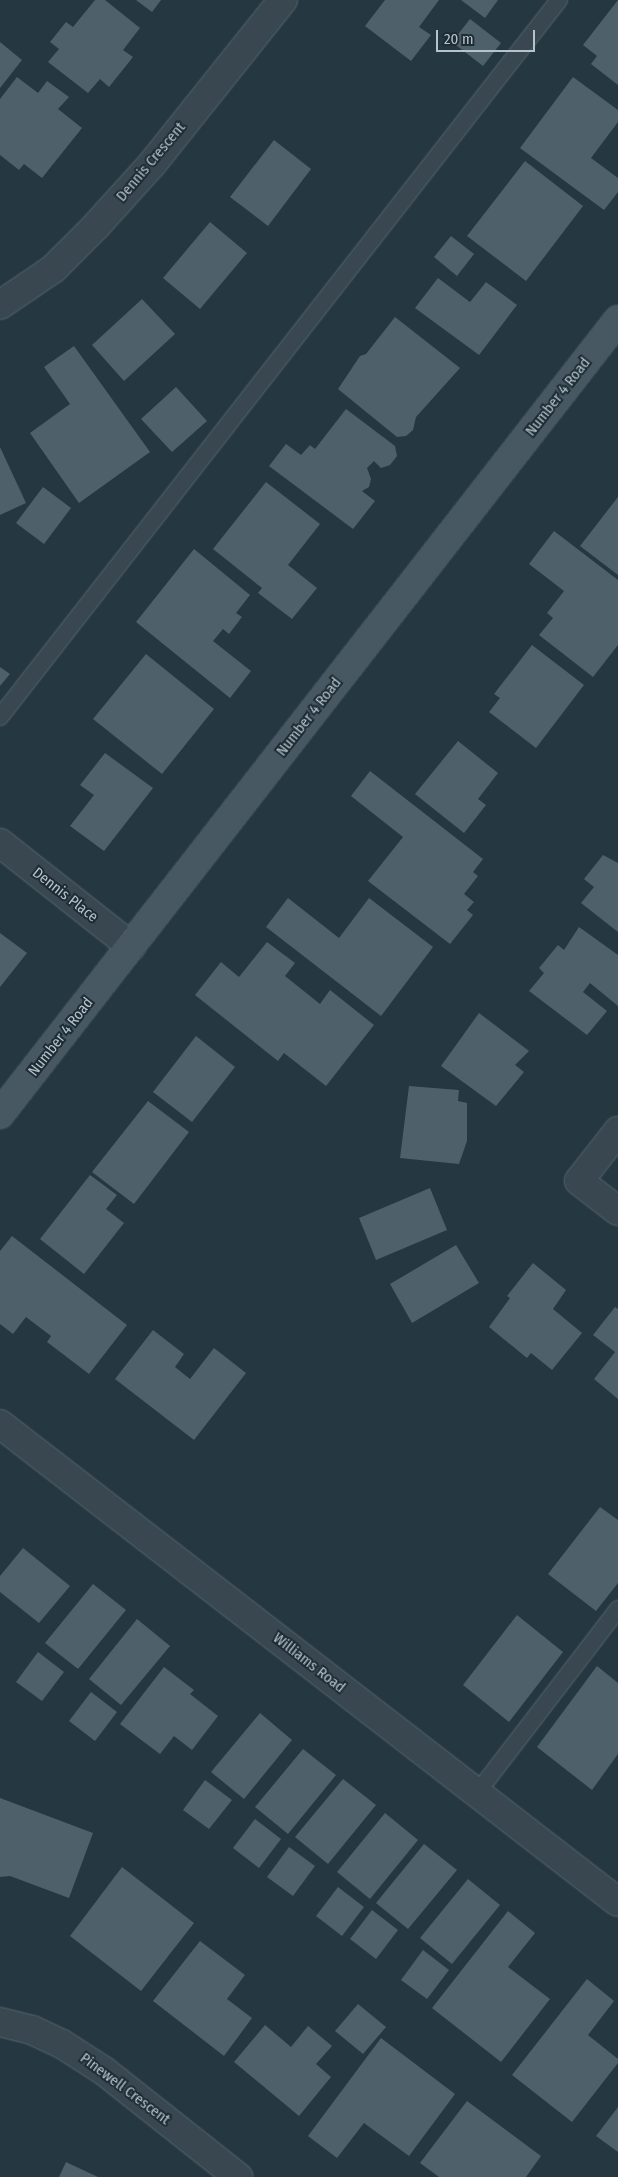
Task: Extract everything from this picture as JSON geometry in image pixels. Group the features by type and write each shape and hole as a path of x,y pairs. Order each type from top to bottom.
{"main road":[{"name":"Number 4 Road","path":"0,1114 618,320"}],"street":[{"name":"Dennis Crescent","path":"0,305 53,268 96,226 152,164 283,0"},
{"name":"Dennis Place","path":"0,843 131,946"},
{"path":"618,1131 579,1181 618,1211"},
{"name":"Williams Road","path":"0,1424 618,1902"},
{"name":"Pinewell Crescent","path":"0,2022 32,2030 79,2055 238,2177"}],"lane":[{"path":"0,717 559,0"},
{"path":"477,1793 612,1629 618,1609"}],"building":[{"path":"95,0 105,0 140,28 123,50 133,57 109,87 100,79 88,93 48,62 59,49 50,42 66,22 73,27"},
{"path":"136,0 161,0 152,12"},
{"path":"385,0 439,0 419,27 431,35 411,61 365,26"},
{"path":"461,0 498,0 485,18"},
{"path":"618,0 618,85 591,64 597,56 583,45"},
{"path":"470,19 501,43 483,66 452,42"},
{"path":"0,42 22,60 0,88"},
{"path":"17,77 38,93 47,81 69,97 58,109 82,128 42,178 24,164 19,170 0,155 0,99"},
{"path":"573,77 618,110 618,122 591,158 618,178 618,192 604,210 520,148"},
{"path":"274,140 311,169 268,226 230,197"},
{"path":"525,161 583,206 526,281 467,236"},
{"path":"210,222 247,253 200,309 163,278"},
{"path":"451,236 474,254 457,276 434,257"},
{"path":"438,278 470,302 486,282 517,305 479,355 415,308"},
{"path":"142,299 175,334 124,381 92,345"},
{"path":"395,317 460,368 416,417 413,430 406,436 397,437 338,389 360,356 366,354"},
{"path":"74,346 150,452 79,503 30,433 70,404 44,367"},
{"path":"176,387 207,421 172,452 141,419"},
{"path":"346,409 395,446 397,456 390,465 381,468 374,461 367,468 371,479 369,487 362,491 375,501 353,529 269,466 286,444 301,455 310,445 315,449"},
{"path":"0,447 26,503 0,515"},
{"path":"266,482 320,524 288,565 317,588 292,619 258,593 262,588 213,549"},
{"path":"43,487 71,508 44,544 16,523"},
{"path":"618,497 618,575 580,546"},
{"path":"554,531 618,580 618,645 593,677 539,635 553,618 547,613 564,591 529,564"},
{"path":"194,549 250,595 236,613 242,617 229,634 223,629 213,641 251,671 230,698 136,622"},
{"path":"532,645 584,685 536,748 489,712 500,698 494,694"},
{"path":"146,654 214,709 162,774 93,719"},
{"path":"0,667 10,674 0,686"},
{"path":"458,741 498,773 478,799 486,805 464,833 415,794"},
{"path":"105,753 153,788 104,851 70,826 94,795 80,785"},
{"path":"370,771 483,859 473,872 478,876 464,894 474,902 467,910 473,915 450,944 368,881 403,837 351,796"},
{"path":"603,855 618,863 618,932 581,903 594,887 584,879"},
{"path":"288,898 339,938 369,898 433,947 381,1016 266,927"},
{"path":"579,927 618,955 618,1006 590,983 583,992 607,1011 587,1035 529,991 544,973 539,968 558,945 564,950"},
{"path":"0,933 27,953 0,987"},
{"path":"267,942 295,963 285,976 320,1004 330,990 374,1025 326,1086 284,1053 278,1061 195,995 221,962 239,977"},
{"path":"479,1013 529,1051 515,1065 524,1072 496,1106 441,1066"},
{"path":"196,1036 235,1067 192,1122 153,1092"},
{"path":"409,1086 459,1090 458,1101 467,1103 467,1141 459,1164 400,1158"},
{"path":"148,1101 189,1132 134,1204 92,1172"},
{"path":"90,1175 117,1195 106,1209 124,1223 84,1274 40,1239"},
{"path":"430,1188 447,1230 376,1260 359,1218"},
{"path":"12,1236 127,1325 89,1374 47,1342 51,1336 26,1317 13,1334 0,1324 0,1251"},
{"path":"456,1245 479,1283 412,1323 390,1284"},
{"path":"533,1263 566,1290 553,1309 582,1333 552,1370 531,1353 527,1358 489,1327 510,1298 507,1296"},
{"path":"615,1307 618,1309 618,1399 594,1379 615,1352 593,1335"},
{"path":"153,1330 184,1354 175,1367 190,1379 214,1348 246,1373 194,1440 115,1379"},
{"path":"600,1507 618,1520 618,1583 596,1611 548,1574"},
{"path":"23,1548 70,1586 39,1623 0,1592 0,1576"},
{"path":"93,1584 126,1610 78,1669 45,1643"},
{"path":"517,1615 563,1652 509,1722 463,1685"},
{"path":"137,1619 170,1646 121,1705 89,1679"},
{"path":"38,1652 64,1672 42,1701 16,1682"},
{"path":"597,1666 618,1683 618,1754 592,1790 537,1747"},
{"path":"164,1667 194,1690 190,1694 218,1716 192,1750 174,1736 160,1754 120,1724"},
{"path":"91,1692 117,1712 95,1741 69,1721"},
{"path":"260,1713 292,1740 244,1799 211,1772"},
{"path":"303,1749 336,1775 288,1834 255,1807"},
{"path":"343,1779 376,1805 328,1864 295,1837"},
{"path":"205,1780 232,1800 209,1829 183,1810"},
{"path":"0,1798 93,1833 69,1898 10,1876 0,1877"},
{"path":"385,1813 418,1840 370,1899 337,1872"},
{"path":"255,1819 281,1839 259,1868 233,1848"},
{"path":"424,1844 457,1870 408,1929 376,1903"},
{"path":"289,1847 315,1866 293,1896 267,1877"},
{"path":"122,1867 194,1923 141,1991 70,1936"},
{"path":"468,1879 500,1905 452,1964 420,1938"},
{"path":"338,1887 364,1907 342,1936 316,1916"},
{"path":"372,1910 398,1930 376,1959 350,1939"},
{"path":"508,1911 535,1933 508,1967 550,1999 501,2062 432,2008"},
{"path":"200,1941 245,1975 227,1999 252,2018 224,2056 153,2001"},
{"path":"423,1950 449,1970 427,1999 401,1980"},
{"path":"587,1979 614,2001 588,2035 618,2059 618,2063 572,2122 512,2075"},
{"path":"358,2004 386,2027 363,2054 335,2031"},
{"path":"265,2025 291,2047 308,2026 332,2046 316,2064 331,2077 299,2116 234,2062"},
{"path":"381,2038 455,2094 409,2156 364,2123 337,2158 308,2136"},
{"path":"467,2101 541,2156 526,2177 439,2177 420,2163"},
{"path":"618,2107 618,2152 596,2136"},
{"path":"66,2162 98,2177 59,2177"}]}
